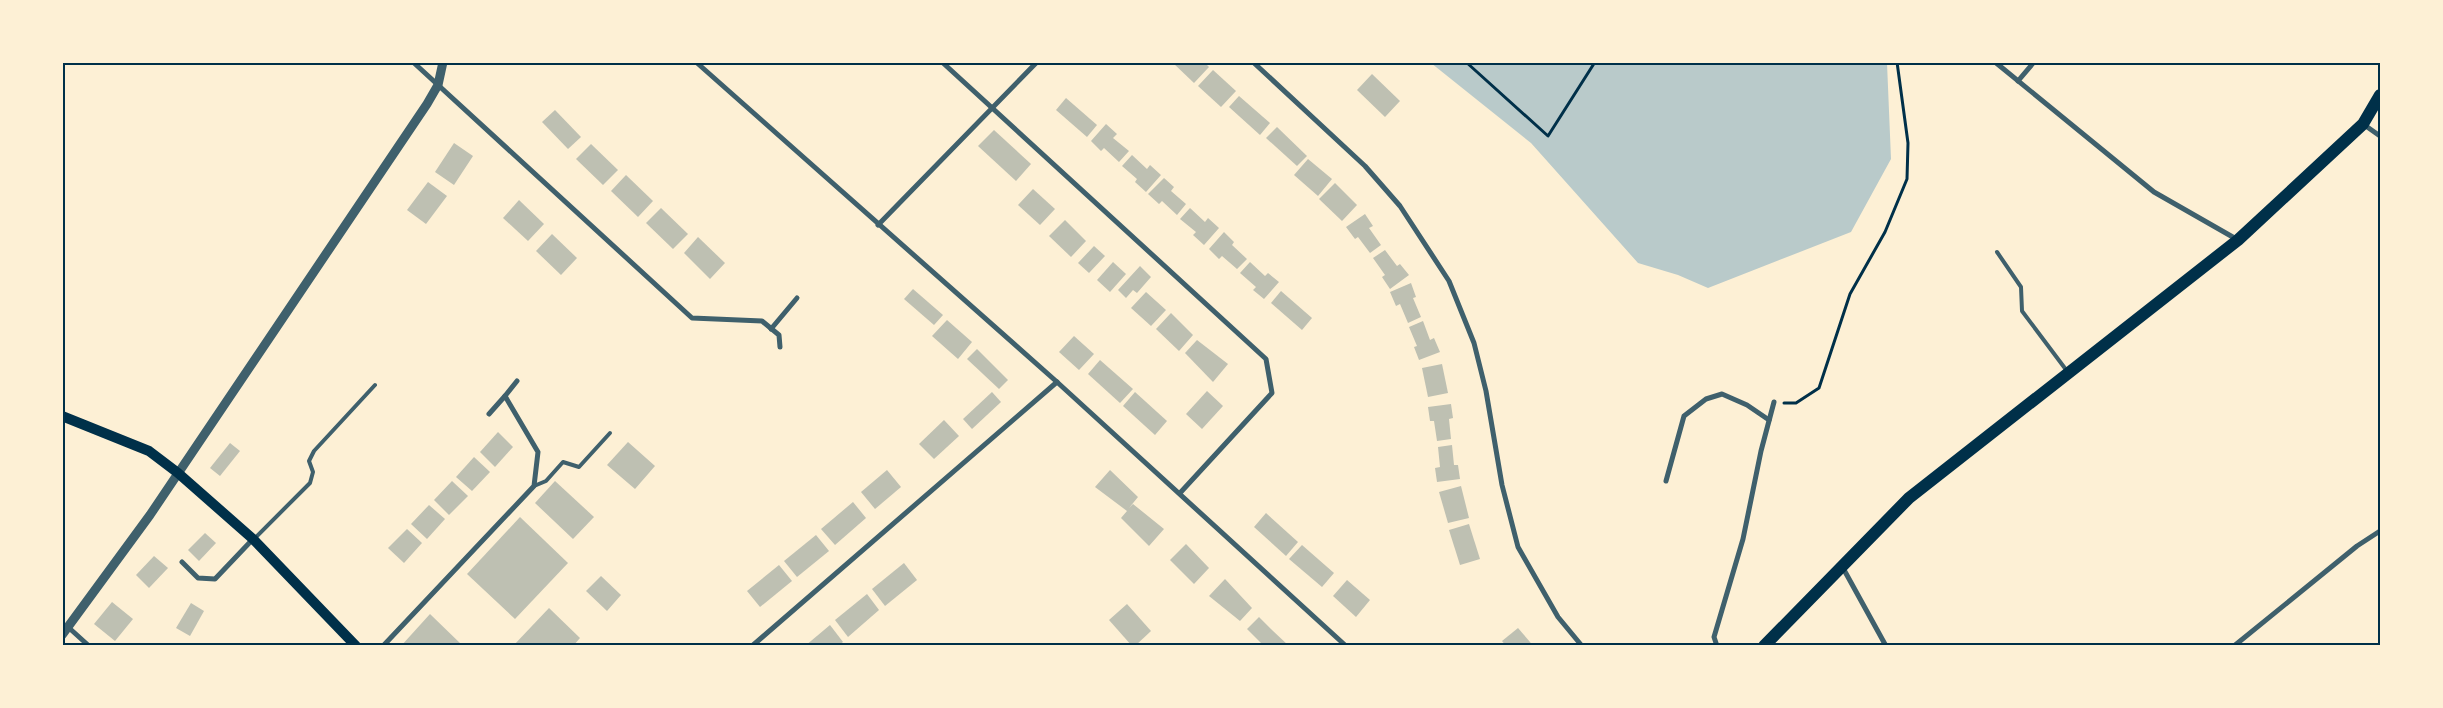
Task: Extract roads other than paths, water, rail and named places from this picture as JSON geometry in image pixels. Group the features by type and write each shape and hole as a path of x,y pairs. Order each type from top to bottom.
{"main road":[{"path":"1764,646 1843,568 1909,498 2238,240 2363,124 2380,95"},
{"path":"62,416 138,446 178,473 253,539 356,646"}],"street":[{"path":"413,62 692,318 762,321 779,335 780,347"},
{"path":"89,646 65,631 150,515 427,104 438,85 443,62"},
{"path":"696,62 1057,382 1346,646"},
{"path":"942,62 1266,359 1272,393 1180,493"},
{"path":"878,224 1038,62"},
{"path":"1253,62 1365,166 1400,206 1450,281 1468,325 1479,362 1486,391 1502,485 1518,547 1558,617 1582,646"},
{"path":"1995,62 2154,192 2238,240"},
{"path":"2018,81 2034,62"},
{"path":"2363,124 2380,136"},
{"path":"771,329 797,298"},
{"path":"489,414 517,381"},
{"path":"752,646 1057,382"},
{"path":"1666,481 1684,416 1706,399 1722,394 1747,405 1769,420"},
{"path":"383,646 534,486 538,452 505,396"},
{"path":"1716,646 1714,636 1742,539 1774,402"},
{"path":"2234,646 2357,546 2380,531"},
{"path":"182,562 198,578 215,579 253,539"},
{"path":"1843,568 1886,646"}],"lane":[{"path":"1997,252 2021,287 2022,311 2069,373"},
{"path":"253,539 310,483 313,472 309,461 314,451 375,385"},
{"path":"534,486 546,480 563,462 579,467 610,433"}]}
